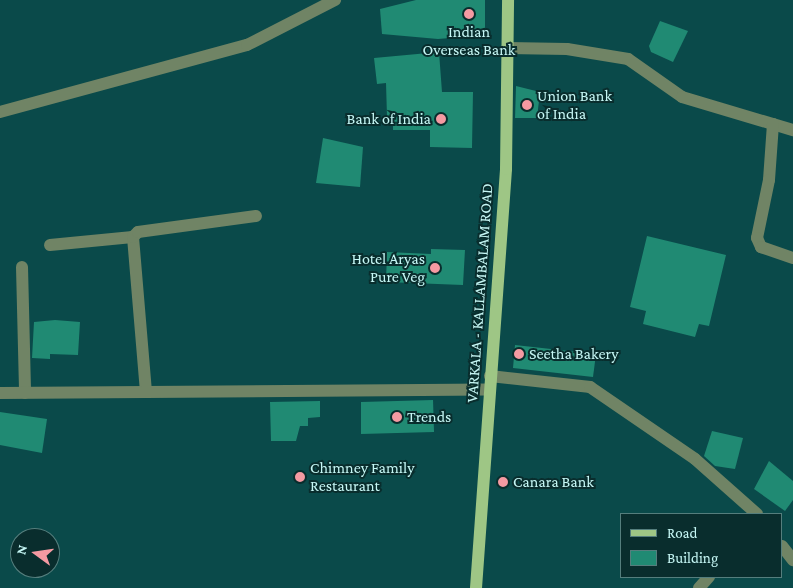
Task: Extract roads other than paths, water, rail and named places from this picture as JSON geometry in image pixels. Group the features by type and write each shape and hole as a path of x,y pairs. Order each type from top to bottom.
{"main road":[{"name":"VARKALA - KALLAMBALAM ROAD","path":"476,588 488,390 506,169 508,0"}],"street":[{"path":"0,112 247,45 335,0"},
{"path":"507,48 567,49 628,59 682,97 793,130"},
{"path":"773,124 769,180 757,238 762,247 793,258"},
{"path":"50,245 133,237 138,232 256,216"},
{"path":"133,237 146,392"},
{"path":"22,266 25,393"},
{"path":"490,376 590,387 695,459 757,513"},
{"path":"0,393 488,390"},
{"path":"783,547 793,560"},
{"path":"699,588 707,578"}],"place":[{"name":"Indian Overseas Bank","path":"469,14"},
{"name":"Union Bank of India","path":"527,105"},
{"name":"Bank of India","path":"441,119"},
{"name":"Hotel Aryas Pure Veg","path":"435,268"},
{"name":"Seetha Bakery","path":"519,354"},
{"name":"Trends","path":"397,417"},
{"name":"Chimney Family Restaurant","path":"300,477"},
{"name":"Canara Bank","path":"503,482"}]}
